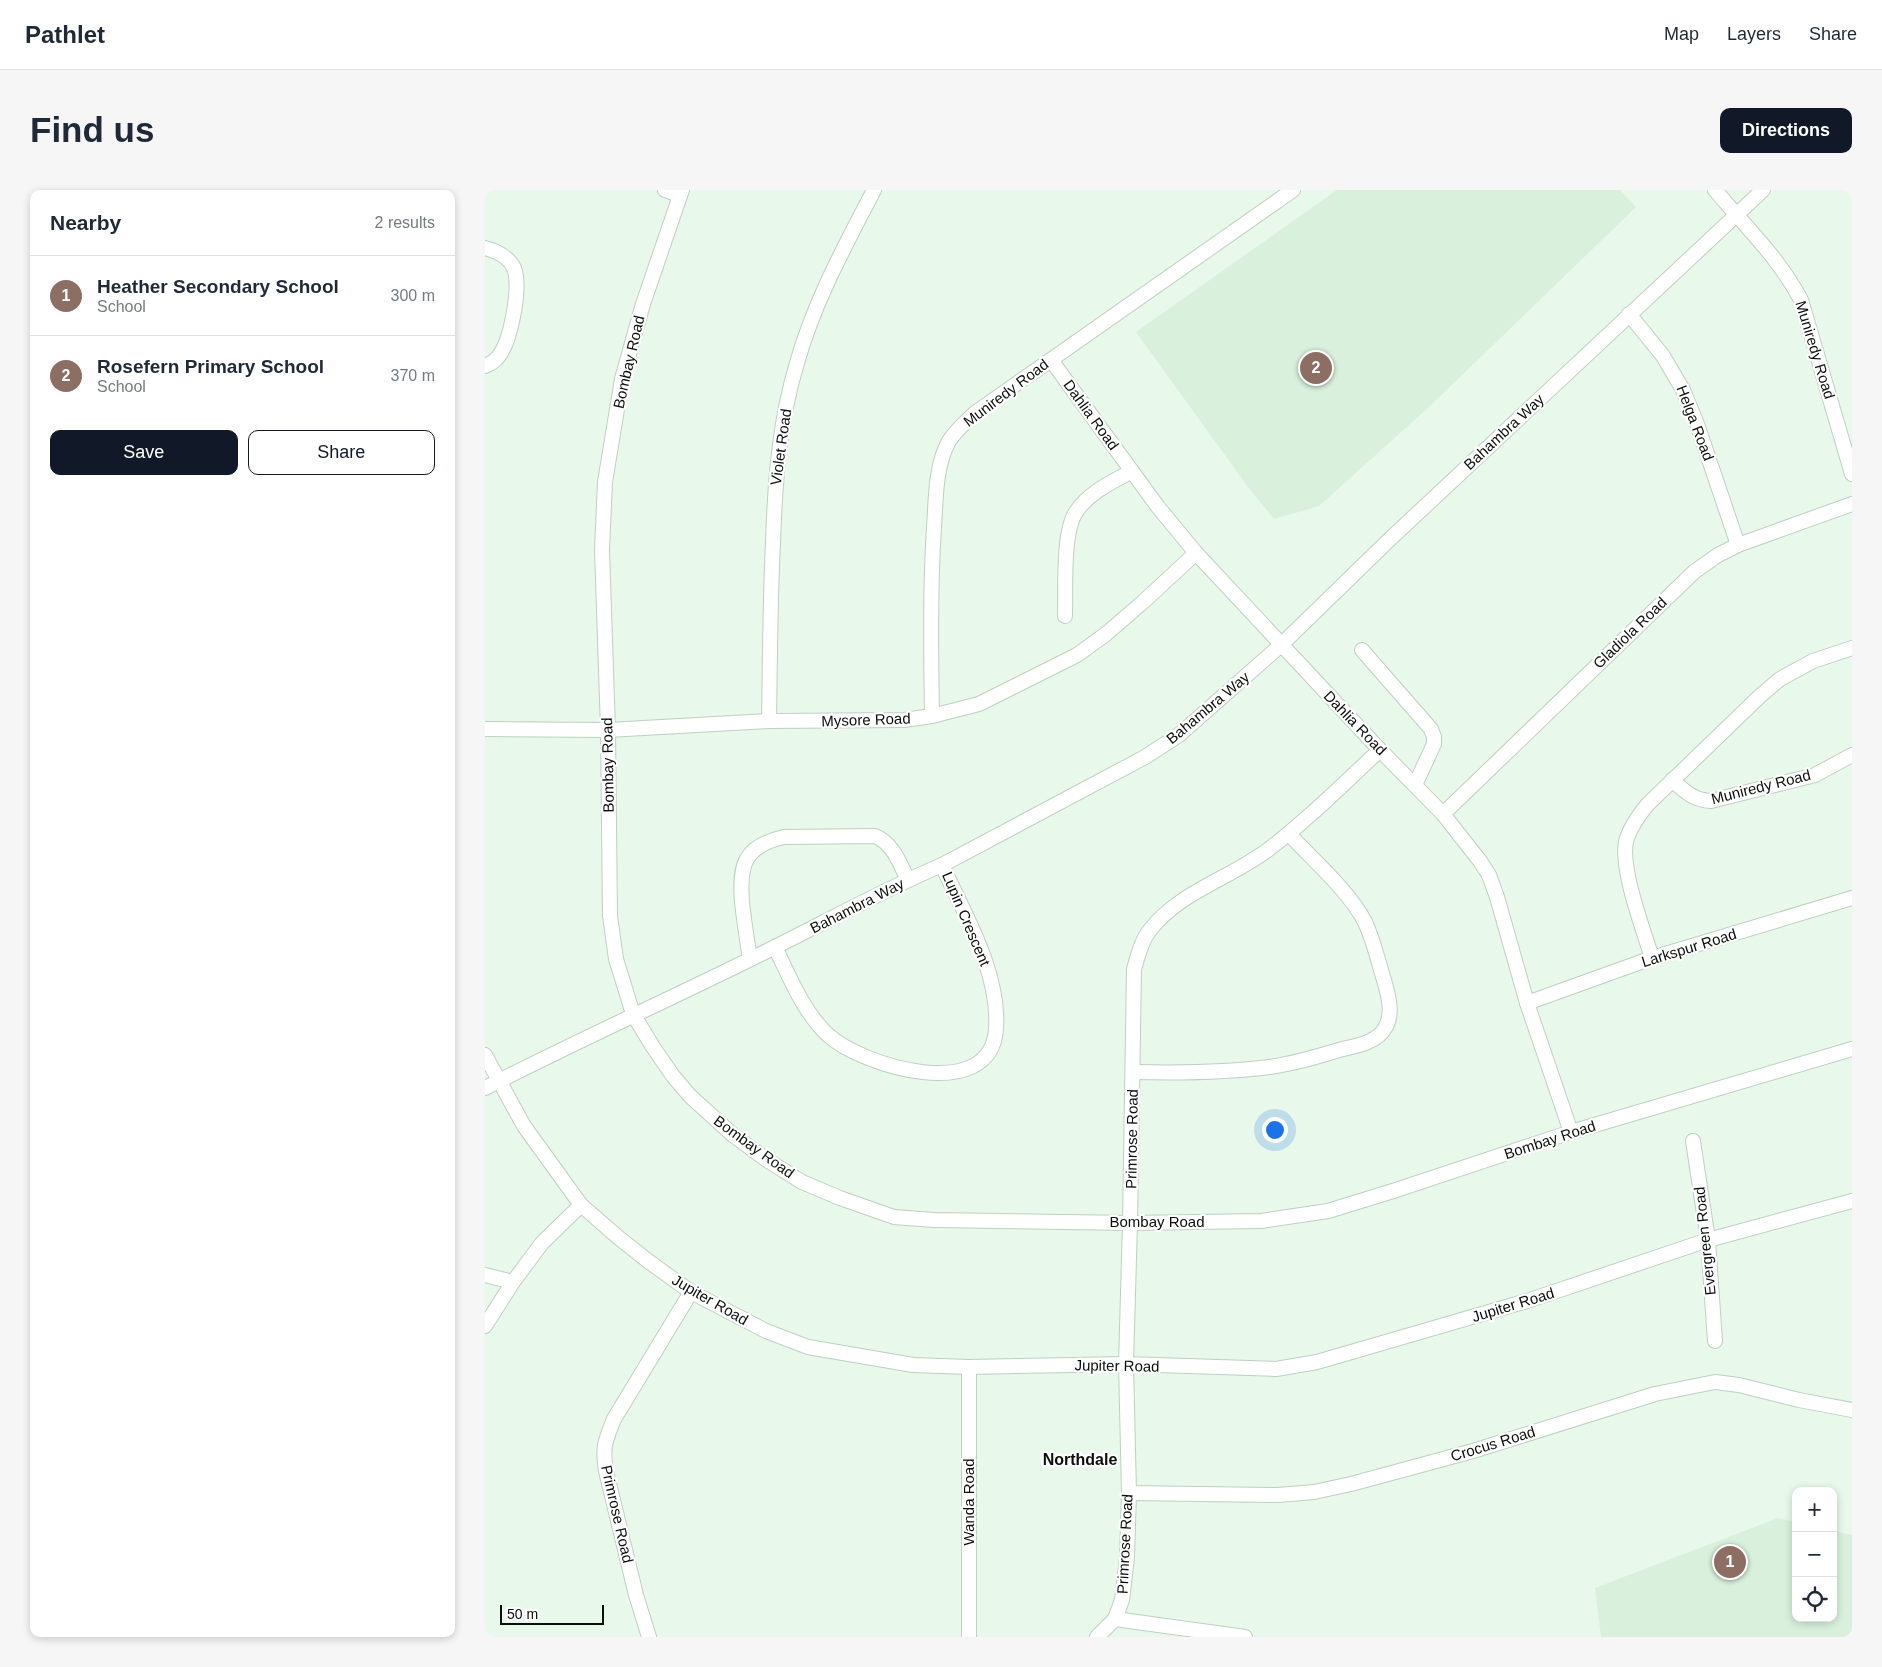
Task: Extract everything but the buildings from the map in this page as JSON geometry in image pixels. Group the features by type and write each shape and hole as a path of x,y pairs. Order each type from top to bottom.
{"street":[{"path":"665,190 680,192"},
{"name":"Violet Road","path":"769,721 775,484 785,415 797,362 830,276 874,190"},
{"name":"Muniredy Road","path":"932,716 931,583 935,509 941,464 949,442 969,418 1293,190"},
{"name":"Muniredy Road","path":"1715,190 1790,278 1801,300 1852,474"},
{"name":"Bahambra Way","path":"485,1088 633,1014 775,947 907,880 942,865 1145,757 1179,735 1281,645 1389,540 1763,190"},
{"name":"Bombay Road","path":"680,192 643,304 622,380 605,482 602,550 610,916 616,959 633,1014 653,1047 673,1076 711,1117 767,1160 803,1182 840,1198 894,1217 935,1220 1130,1223 1261,1221 1328,1211 1393,1192 1571,1132 1852,1049"},
{"path":"485,248 502,255 510,262 515,270 517,290 503,350 498,357 485,366"},
{"name":"Helga Road","path":"1629,314 1663,356 1683,390 1697,424 1737,545"},
{"name":"Dahlia Road","path":"1051,360 1158,507 1196,553 1380,750 1443,814 1480,861 1489,875 1497,897 1527,1002 1571,1132"},
{"path":"1065,616 1066,552 1075,512 1097,491 1132,471"},
{"name":"Gladiola Road","path":"1443,814 1694,572 1718,555 1737,545 1852,504"},
{"name":"Mysore Road","path":"485,729 607,730 769,721 904,720 932,716 979,704 1077,655 1106,634 1196,553"},
{"path":"1652,958 1629,878 1624,851 1626,839 1638,816 1647,805 1780,679 1813,661 1852,648"},
{"path":"1362,650 1431,729 1434,744 1415,785"},
{"name":"Primrose Road","path":"1097,1637 1115,1618 1123,1600 1125,1580 1129,1493 1126,1364 1134,969 1141,946 1149,931 1162,917 1188,897 1249,864 1289,834 1380,750"},
{"name":"Muniredy Road","path":"1673,780 1699,800 1711,801 1815,775 1852,755"},
{"path":"1133,1072 1218,1072 1277,1065 1362,1044 1372,1039 1386,1027 1389,1019 1387,991 1374,945 1365,923 1350,900 1289,834"},
{"path":"750,959 741,882 743,868 747,858 754,850 771,840 784,837 875,836 881,838 891,849 907,880"},
{"name":"Lupin Crescent","path":"775,947 806,1006 827,1034 846,1049 909,1070 936,1074 957,1073 972,1068 987,1054 994,1043 996,1006 985,960 942,865"},
{"name":"Larkspur Road","path":"1527,1002 1652,958 1852,898"},
{"name":"Jupiter Road","path":"485,1055 524,1126 581,1205 619,1238 691,1292 766,1331 809,1347 913,1365 1126,1364 1276,1369 1317,1362 1527,1301 1708,1240 1852,1201"},
{"name":"Evergreen Road","path":"1693,1141 1708,1240 1715,1341"},
{"path":"485,1326 513,1282 542,1243 581,1205"},
{"path":"485,1275 513,1282"},
{"name":"Primrose Road","path":"649,1637 636,1595 605,1471 603,1452 614,1419 691,1292"},
{"name":"Wanda Road","path":"969,1366 969,1637"},
{"name":"Crocus Road","path":"1129,1493 1278,1495 1314,1492 1473,1451 1655,1394 1715,1382 1739,1385 1799,1400 1852,1410"},
{"path":"1115,1618 1245,1637"}],"shaded area":[{"path":"1337,190 1620,190 1636,207 1431,405 1319,506 1274,519 1248,487 1136,332"},
{"path":"1778,1518 1792,1521 1792,1622 1837,1622 1837,1532 1852,1535 1852,1637 1601,1637 1595,1588"}],"place":[{"name":"Rosefern Primary School","path":"1316,368"},
{"name":"Heather Secondary School","path":"1730,1562"}],"district":[{"name":"Northdale","path":"1080,1459"}]}
